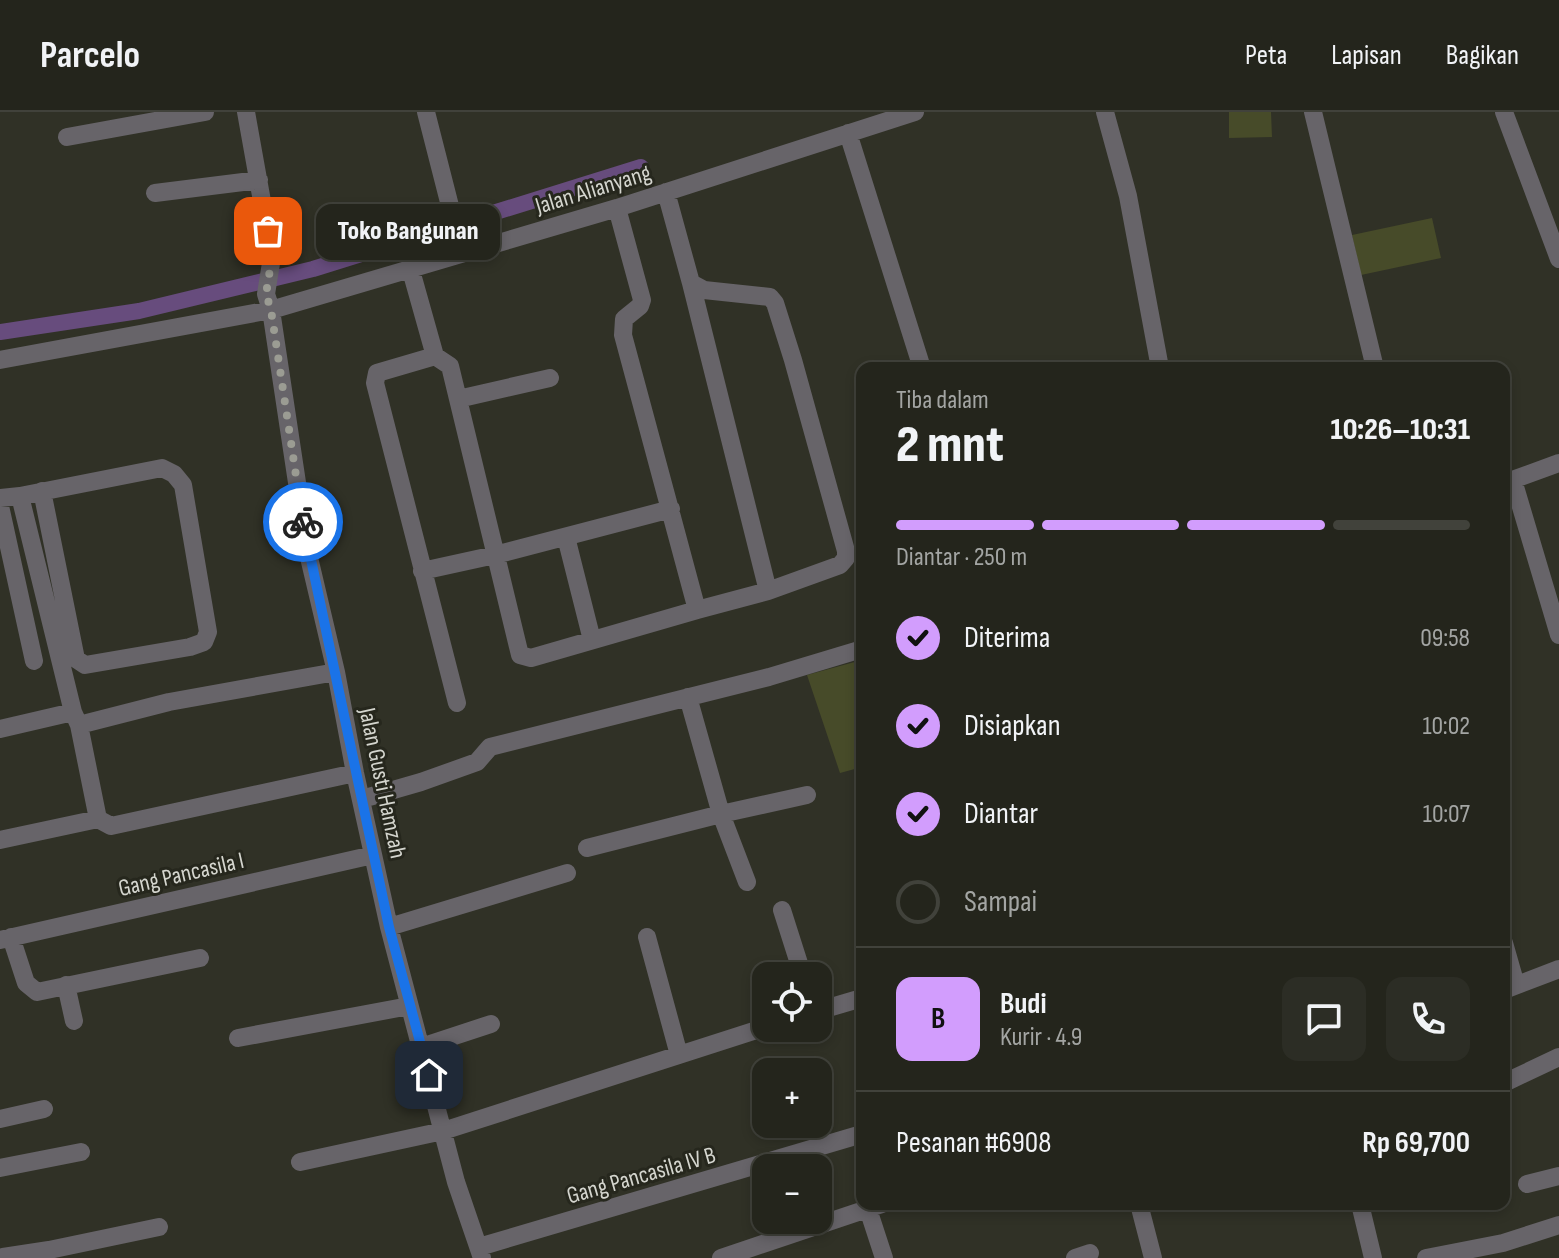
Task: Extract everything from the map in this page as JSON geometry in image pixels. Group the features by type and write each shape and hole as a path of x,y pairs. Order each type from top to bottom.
{"street":[{"path":"67,137 205,112"},
{"name":"Jalan Gusti Hamzah","path":"246,112 272,257 269,302 307,549 389,927 456,1182 480,1252"},
{"path":"426,112 460,248"},
{"name":"Jalan Alianyang","path":"0,360 269,302 410,267 460,248 617,208 915,112"},
{"path":"1105,112 1128,196 1159,362"},
{"path":"1313,112 1374,362"},
{"path":"1504,112 1559,259"},
{"path":"848,133 920,362"},
{"path":"155,193 259,180"},
{"path":"666,192 768,591"},
{"path":"617,208 642,300 640,306 624,319 623,335 697,610"},
{"path":"410,267 435,356 450,366 520,655 531,658 768,591 840,565 846,558 804,398 775,303 770,297 704,290 691,283"},
{"path":"435,356 377,373 375,378 457,703"},
{"path":"458,399 550,378"},
{"path":"1510,481 1559,463"},
{"path":"0,498 162,468 174,474 183,485 208,632 204,642 85,665 76,659 42,491"},
{"path":"1510,484 1559,635"},
{"path":"20,496 98,819"},
{"path":"0,506 34,661"},
{"path":"422,571 671,509"},
{"path":"566,537 592,640"},
{"path":"362,799 477,762 490,747 769,677 856,651"},
{"path":"0,729 336,672"},
{"path":"688,697 721,814 747,882"},
{"path":"0,840 98,819 111,826 355,773"},
{"path":"587,848 807,795"},
{"name":"Gang Pancasila I","path":"5,938 373,855"},
{"path":"389,927 567,873"},
{"path":"782,910 799,962"},
{"path":"647,937 679,1055"},
{"path":"5,938 30,988 41,992 200,958"},
{"path":"1510,988 1559,969"},
{"path":"66,985 74,1021"},
{"path":"832,1007 856,1000"},
{"path":"238,1038 409,1006"},
{"path":"421,1047 491,1024"},
{"path":"300,1162 443,1131 752,1032"},
{"path":"1510,1080 1559,1057"},
{"path":"0,1119 44,1109"},
{"name":"Gang Pancasila IV B","path":"480,1252 856,1136"},
{"path":"0,1168 81,1152"},
{"path":"1527,1184 1559,1176"},
{"path":"721,1258 863,1210"},
{"path":"876,1210 884,1258"},
{"path":"1141,1210 1153,1258"},
{"path":"1361,1210 1373,1258"},
{"path":"1426,1258 1503,1243 1559,1225"},
{"path":"0,1245 3,1258 159,1227"}],"green space":[{"path":"1229,112 1271,112 1272,137 1229,138"},
{"path":"1432,218 1441,258 1361,275 1352,235"},
{"path":"856,662 856,769 840,773 807,675"}],"waterway":[{"path":"0,332 139,311 313,269 641,167"}],"way so far":[{"path":"268,231 272,257 266,294 303,522"}],"place":[{"name":"Toko Bangunan","path":"268,231"}],"route":[{"path":"303,522 389,927 429,1075"}]}
